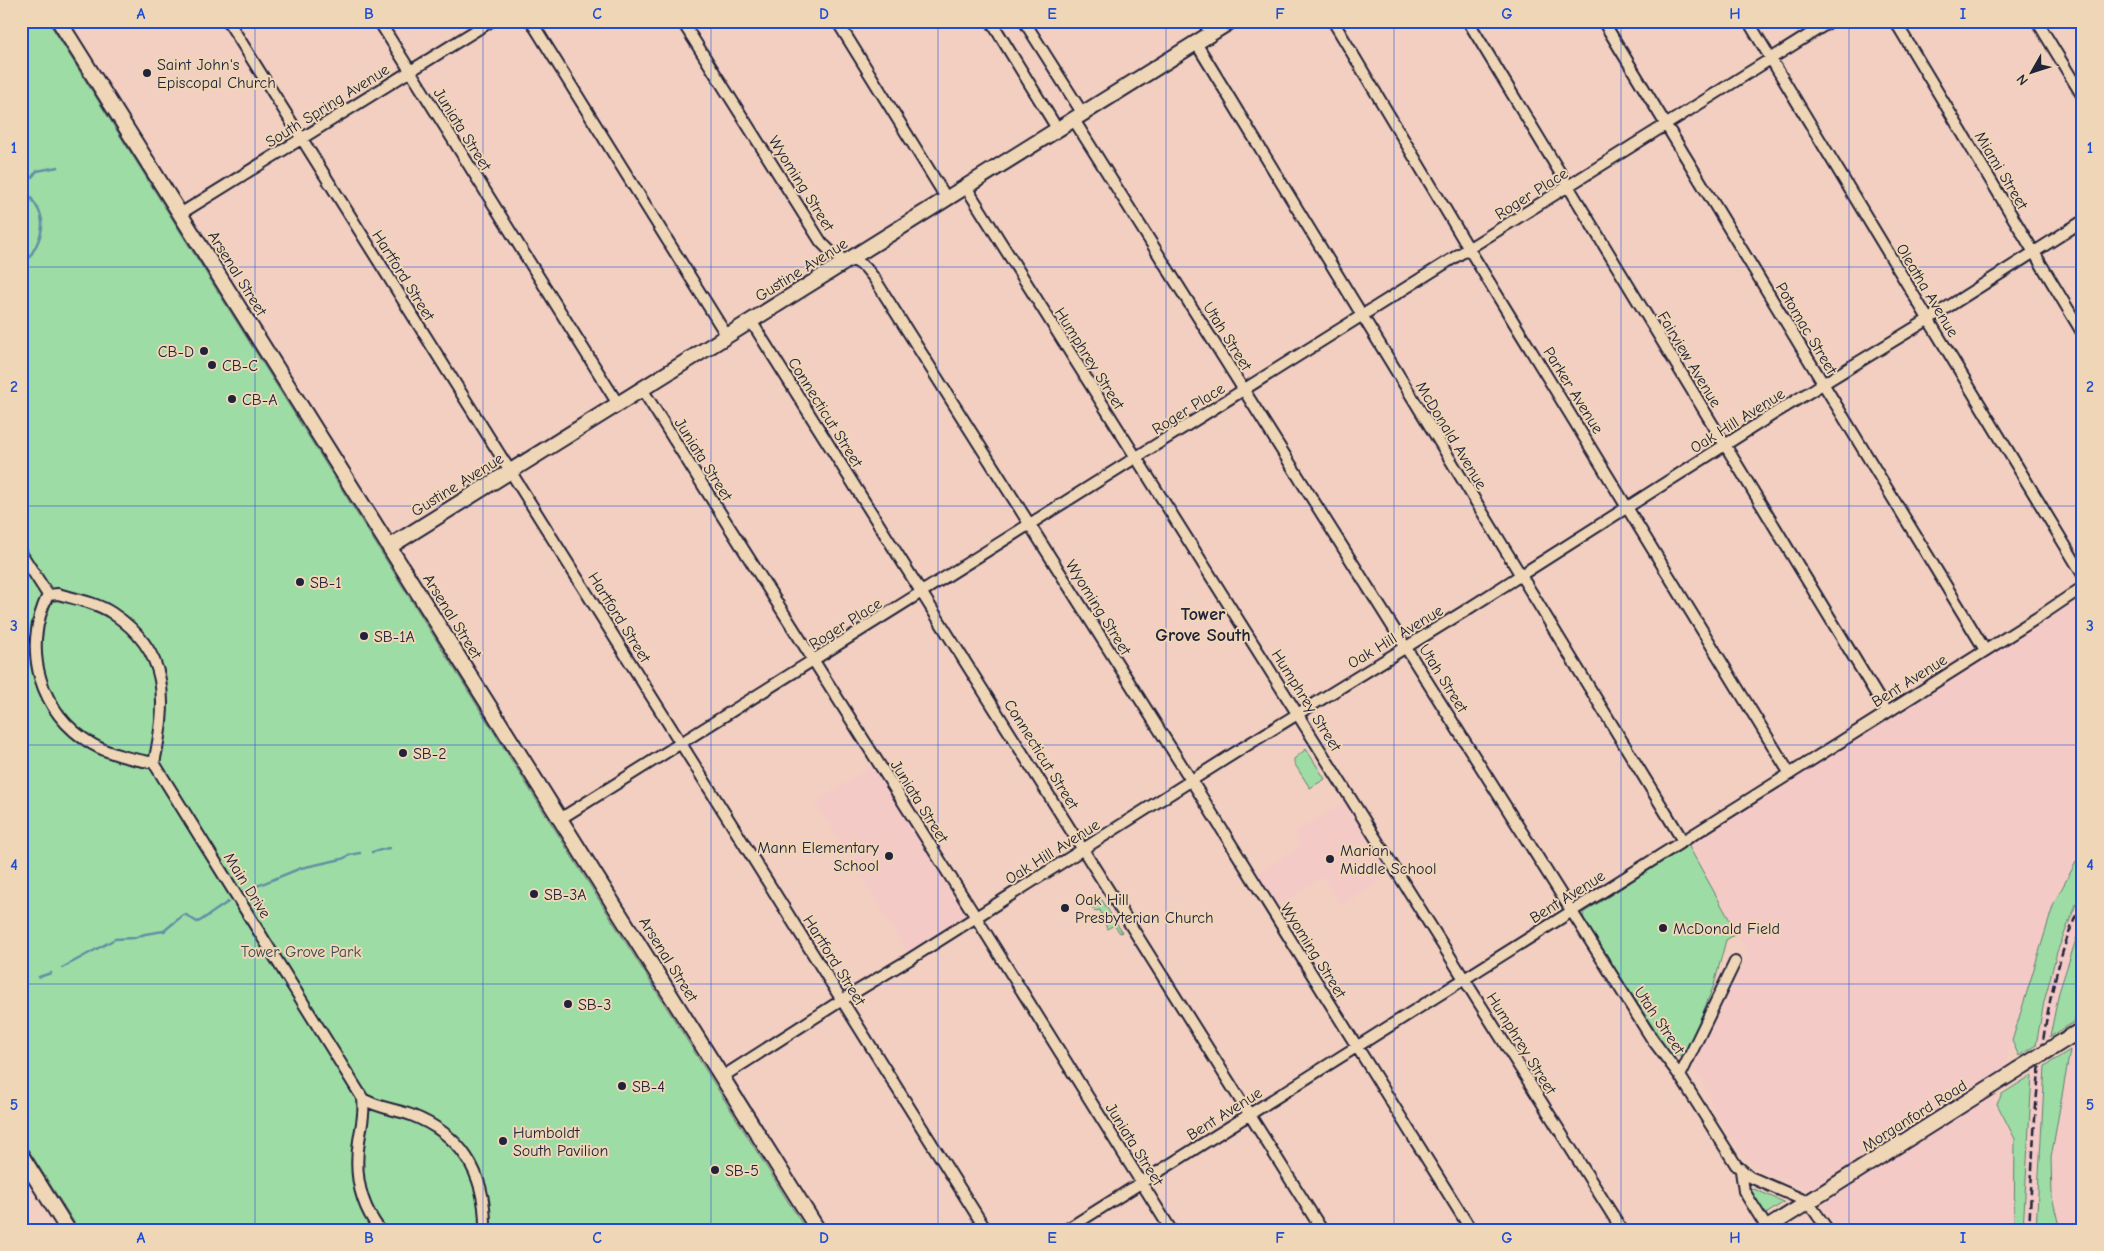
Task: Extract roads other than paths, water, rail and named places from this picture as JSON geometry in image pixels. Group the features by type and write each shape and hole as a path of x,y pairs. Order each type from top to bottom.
{"street":[{"name":"Arsenal Street","path":"59,21 818,1230"},
{"name":"Hartford Street","path":"228,21 986,1230"},
{"name":"Juniata Street","path":"379,21 618,404"},
{"name":"South Spring Avenue","path":"180,214 490,21"},
{"path":"531,21 727,336"},
{"name":"Wyoming Street","path":"682,21 821,242 833,254 855,261 865,267 874,278 1192,781 1472,1230"},
{"path":"837,21 946,199"},
{"path":"991,21 1058,130"},
{"name":"Utah Street","path":"1024,21 1078,117 1244,390 1652,1039 1680,1076 1730,1158 1741,1170 1744,1191 1766,1229"},
{"path":"1203,21 1211,34"},
{"name":"Gustine Avenue","path":"389,547 1231,21"},
{"name":"Parker Avenue","path":"1333,21 1469,249 1790,774"},
{"name":"Fairview Avenue","path":"1468,21 1888,712"},
{"name":"Potomac Street","path":"1603,21 1985,650"},
{"name":"Oleatha Avenue","path":"1748,21 2083,575"},
{"name":"Roger Place","path":"560,819 1831,21"},
{"name":"Miami Street","path":"1894,21 2083,334"},
{"path":"2037,21 2083,97"},
{"name":"McDonald Avenue","path":"1196,43 1520,576 1684,841"},
{"name":"Humphrey Street","path":"966,187 1622,1230"},
{"name":"Oak Hill Avenue","path":"722,1077 2083,221"},
{"name":"Connecticut Street","path":"751,321 1322,1230"},
{"name":"Juniata Street","path":"642,389 976,916 1171,1230"},
{"path":"21,553 48,595"},
{"name":"Bent Avenue","path":"1066,1230 1464,978 1572,912 2083,587"},
{"path":"58,594 88,602 111,612 131,628 146,645 156,663 162,684 161,730 154,763 114,754 93,745 72,731 53,710 44,691 36,650 41,608 48,595 58,594"},
{"name":"Main Drive","path":"154,763 363,1099"},
{"path":"1680,1076 1735,962"},
{"name":"Morganford Road","path":"1766,1229 2080,1032"},
{"path":"363,1099 364,1114 357,1157 358,1177 366,1208 380,1230"},
{"path":"363,1099 372,1104 424,1121 448,1136 458,1146 473,1168 480,1183 484,1199 485,1230"},
{"path":"21,1156 25,1170 68,1230"},
{"path":"1741,1170 1750,1177 1808,1202 1828,1230"}],"waterway":[{"path":"21,269 38,242 42,226 42,218 29,195 27,183 37,171 58,167"},
{"path":"372,852 389,848"},
{"path":"245,891 301,868 360,853"},
{"path":"62,968 115,939 134,938 164,931 183,915 197,922 228,902"},
{"path":"39,977 51,973"}],"railway":[{"path":"2029,1230 2036,1104 2046,1020 2067,938 2083,900"}],"place":[{"name":"Saint John's Episcopal Church","path":"147,73"},
{"name":"CB-D","path":"204,351"},
{"name":"CB-C","path":"212,365"},
{"name":"CB-A","path":"232,399"},
{"name":"SB-1","path":"300,582"},
{"name":"SB-1A","path":"364,636"},
{"name":"SB-2","path":"403,753"},
{"name":"Mann Elementary School","path":"889,856"},
{"name":"Marian Middle School","path":"1330,859"},
{"name":"SB-3A","path":"534,894"},
{"name":"Oak Hill Presbyterian Church","path":"1065,908"},
{"name":"McDonald Field","path":"1663,928"},
{"name":"SB-3","path":"568,1004"},
{"name":"SB-4","path":"622,1086"},
{"name":"Humboldt South Pavilion","path":"503,1141"},
{"name":"SB-5","path":"715,1170"}],"district":[{"name":"Tower Grove South","path":"1203,624"}],"park label":[{"name":"Tower Grove Park","path":"301,951"}]}
